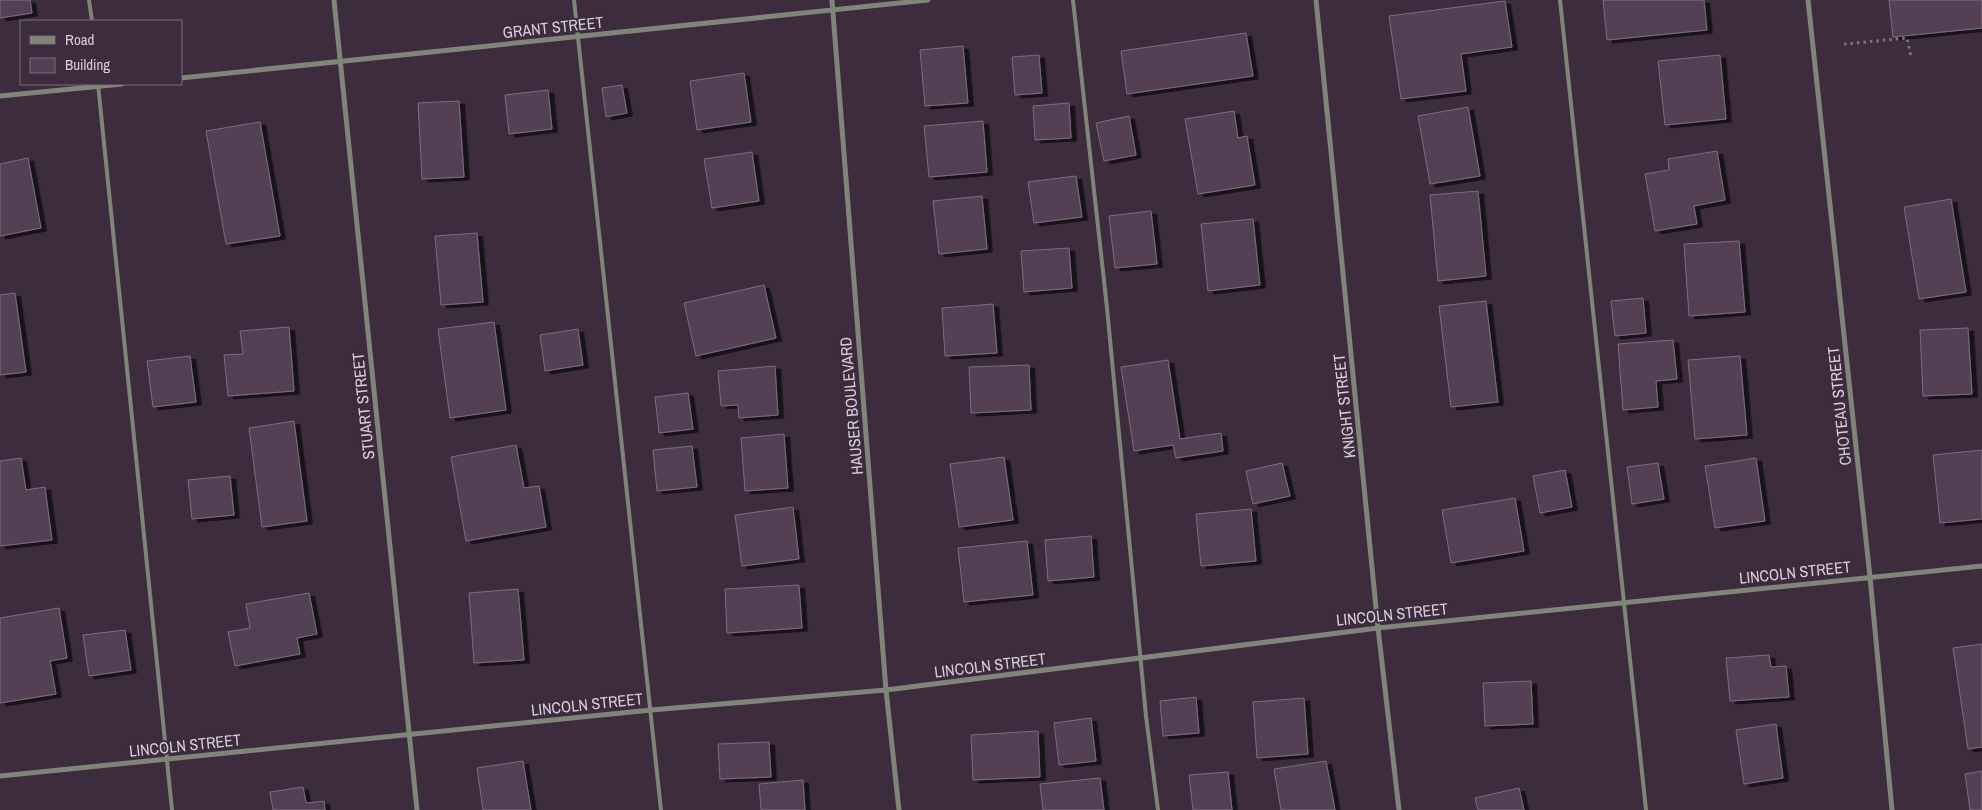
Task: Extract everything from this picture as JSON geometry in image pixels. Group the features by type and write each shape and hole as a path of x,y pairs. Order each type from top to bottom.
{"street":[{"name":"STUART STREET","path":"334,0 417,810"},
{"name":"HAUSER BOULEVARD","path":"832,0 886,690 899,810"},
{"name":"GRANT STREET","path":"182,78 928,0"},
{"name":"KNIGHT STREET","path":"1316,0 1378,628 1399,810"},
{"name":"CHOTEAU STREET","path":"1808,0 1870,577 1892,810"},
{"path":"0,96 98,85"},
{"name":"LINCOLN STREET","path":"0,776 651,710 886,690 1378,628 1982,566"}],"lane":[{"path":"90,0 92,20"},
{"path":"574,0 661,810"},
{"path":"1072,0 1106,298 1141,658 1158,810"},
{"path":"1560,0 1646,810"},
{"path":"98,85 172,810"}],"path":[{"path":"1844,44 1907,37 1910,57"}],"building":[{"path":"0,0 30,0 32,13 0,18"},
{"path":"1603,0 1704,0 1707,30 1607,40"},
{"path":"1889,0 1982,0 1982,28 1893,37"},
{"path":"1505,1 1512,47 1461,54 1466,91 1401,99 1389,16"},
{"path":"1246,33 1253,76 1127,94 1121,51"},
{"path":"963,46 968,103 925,106 920,50"},
{"path":"1039,55 1042,93 1015,95 1012,57"},
{"path":"1720,55 1726,119 1665,125 1658,61"},
{"path":"744,73 751,122 697,130 690,81"},
{"path":"622,85 627,113 606,117 602,88"},
{"path":"548,90 552,129 509,134 505,95"},
{"path":"459,101 464,177 422,179 418,103"},
{"path":"1069,103 1071,138 1035,140 1033,106"},
{"path":"1468,107 1480,176 1430,184 1418,116"},
{"path":"1234,111 1238,138 1247,136 1255,185 1198,194 1185,119"},
{"path":"1129,116 1136,155 1104,161 1096,123"},
{"path":"983,121 987,172 929,177 924,126"},
{"path":"260,122 280,236 226,244 206,131"},
{"path":"1717,151 1725,200 1694,206 1697,224 1655,231 1645,174 1669,170 1668,159"},
{"path":"752,152 759,201 712,208 704,159"},
{"path":"28,158 41,228 0,236 0,164"},
{"path":"1076,176 1082,217 1034,223 1028,182"},
{"path":"1478,191 1486,276 1438,281 1430,195"},
{"path":"982,196 987,249 939,254 933,201"},
{"path":"1951,199 1966,292 1919,299 1904,207"},
{"path":"1151,211 1157,264 1115,268 1109,216"},
{"path":"1253,219 1260,285 1208,291 1201,224"},
{"path":"477,233 483,302 441,305 435,236"},
{"path":"1739,241 1745,312 1689,316 1684,244"},
{"path":"1069,248 1072,288 1024,292 1021,251"},
{"path":"764,285 776,338 696,356 684,303"},
{"path":"15,293 26,372 0,375 0,295"},
{"path":"1643,298 1646,333 1615,336 1611,301"},
{"path":"1486,301 1498,402 1451,407 1439,306"},
{"path":"993,304 997,353 945,356 942,308"},
{"path":"494,322 506,410 450,418 438,329"},
{"path":"289,327 294,391 228,396 224,355 243,354 240,331"},
{"path":"1968,328 1972,394 1923,396 1920,330"},
{"path":"578,329 583,365 545,371 540,335"},
{"path":"1673,340 1677,379 1656,381 1658,407 1623,410 1618,344"},
{"path":"190,356 196,402 153,407 147,361"},
{"path":"1740,356 1747,435 1695,439 1688,360"},
{"path":"1168,360 1180,439 1221,433 1223,451 1176,458 1173,445 1134,451 1121,367"},
{"path":"1029,365 1031,410 971,413 969,367"},
{"path":"775,366 778,415 739,418 738,405 721,406 718,371"},
{"path":"688,393 693,429 659,433 655,397"},
{"path":"294,421 307,521 262,527 249,428"},
{"path":"784,434 788,488 745,491 741,438"},
{"path":"516,445 524,488 539,486 546,527 466,541 451,457"},
{"path":"692,446 697,487 657,491 653,450"},
{"path":"1982,450 1982,519 1940,523 1933,455"},
{"path":"1004,457 1013,520 959,527 950,464"},
{"path":"21,458 26,490 45,487 52,540 0,546 0,461"},
{"path":"1756,458 1765,521 1715,528 1705,466"},
{"path":"1282,463 1290,496 1253,504 1246,471"},
{"path":"1658,463 1664,499 1632,504 1627,467"},
{"path":"1565,470 1572,507 1540,513 1533,476"},
{"path":"230,476 234,515 192,519 188,480"},
{"path":"1515,498 1524,551 1451,563 1442,510"},
{"path":"793,507 799,559 742,566 735,515"},
{"path":"1251,509 1256,561 1201,566 1196,514"},
{"path":"1091,536 1094,577 1048,581 1045,540"},
{"path":"1027,541 1033,595 964,602 958,548"},
{"path":"799,585 802,628 727,633 725,589"},
{"path":"518,589 524,660 474,663 469,593"},
{"path":"309,593 317,634 297,638 300,654 235,666 228,632 250,628 246,604"},
{"path":"59,608 67,658 50,661 56,694 0,703 0,618"},
{"path":"125,630 131,670 89,676 83,635"},
{"path":"1982,644 1982,747 1968,749 1953,648"},
{"path":"1769,655 1771,667 1786,666 1789,697 1730,701 1726,658"},
{"path":"1531,681 1533,724 1485,726 1483,683"},
{"path":"1196,697 1199,733 1163,736 1160,701"},
{"path":"1304,698 1308,754 1257,758 1253,702"},
{"path":"1091,718 1096,761 1059,765 1054,723"},
{"path":"1776,724 1783,778 1744,784 1736,730"},
{"path":"1038,731 1040,777 973,780 971,735"},
{"path":"769,742 771,777 720,779 718,744"},
{"path":"523,761 531,810 483,810 477,768"},
{"path":"1326,761 1335,810 1281,810 1274,769"},
{"path":"1982,771 1982,810 1970,810 1965,774"},
{"path":"1228,772 1232,810 1193,810 1189,775"},
{"path":"1100,778 1104,810 1043,810 1040,784"},
{"path":"803,780 805,810 761,810 759,784"},
{"path":"303,787 306,803 324,801 325,810 273,810 270,792"},
{"path":"1519,788 1524,810 1478,810 1475,798"}]}
